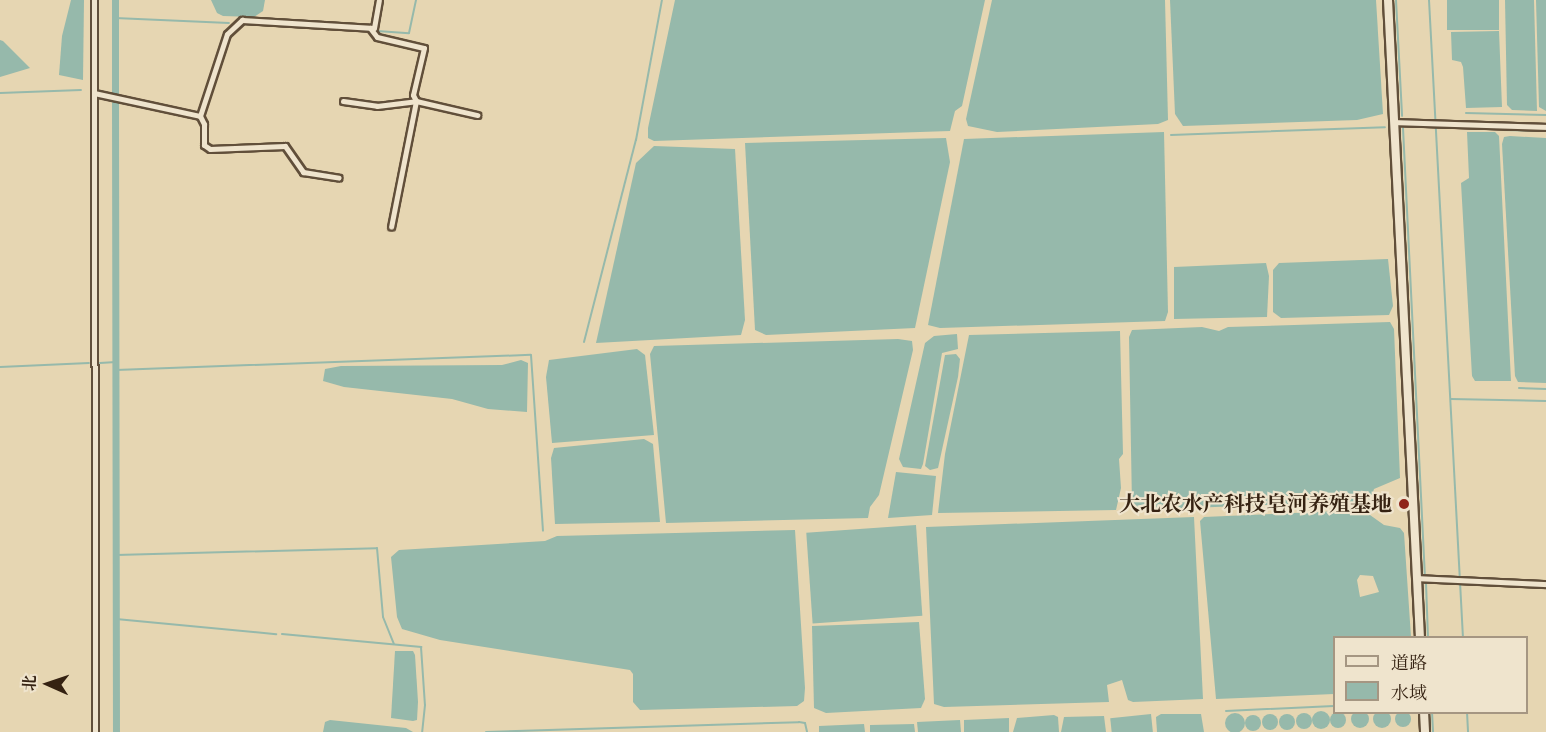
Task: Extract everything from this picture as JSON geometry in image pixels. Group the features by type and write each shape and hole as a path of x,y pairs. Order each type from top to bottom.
{"street":[{"path":"94,0 95,732"},
{"path":"339,178 303,172 285,146 210,149 204,145 204,124 200,116 227,34 242,20 374,28 379,0"},
{"path":"1388,0 1420,636"},
{"path":"370,28 377,37 424,48 413,95 416,101 391,227"},
{"path":"94,93 200,116"},
{"path":"343,101 377,106 416,101 477,115"},
{"path":"1394,122 1546,127"},
{"path":"1418,578 1546,584"},
{"path":"1424,714 1425,732"}],"water":[{"path":"71,0 84,0 83,80 59,75 62,36"},
{"path":"211,0 265,0 263,11 254,17 223,16 217,13"},
{"path":"675,0 985,0 962,106 955,111 950,131 654,141 648,138 648,128"},
{"path":"992,0 1165,0 1168,120 1158,124 997,132 968,126 966,119"},
{"path":"1170,0 1376,0 1383,114 1357,120 1183,126 1175,114"},
{"path":"1447,0 1499,0 1499,30 1447,30"},
{"path":"1505,0 1534,0 1537,111 1512,110 1507,105"},
{"path":"1536,0 1546,0 1546,111 1539,107"},
{"path":"1499,31 1502,107 1466,108 1463,67 1461,62 1452,60 1451,32"},
{"path":"0,40 3,41 30,68 0,77"},
{"path":"1164,132 1168,312 1165,321 940,328 928,325 964,139"},
{"path":"1467,132 1495,132 1499,136 1511,381 1475,381 1472,376 1461,183 1469,178"},
{"path":"1504,137 1546,138 1546,383 1518,382 1515,376 1502,144"},
{"path":"946,138 950,162 915,328 766,335 755,330 745,143"},
{"path":"654,146 735,149 745,320 741,335 596,343 636,163"},
{"path":"1388,259 1393,306 1389,315 1281,318 1273,312 1273,270 1279,263"},
{"path":"1266,263 1269,276 1267,317 1174,319 1174,267"},
{"path":"1390,322 1394,329 1400,478 1374,489 1370,501 1139,510 1132,505 1129,337 1132,330 1202,327 1219,331 1228,327"},
{"path":"1120,331 1123,454 1119,459 1121,488 1116,510 938,513 945,454 969,335"},
{"path":"957,334 958,349 942,353 921,469 903,467 899,459 925,343 934,336"},
{"path":"898,339 912,341 913,350 879,495 870,507 868,518 666,523 650,354 654,346"},
{"path":"637,349 645,355 654,435 552,443 546,377 549,360"},
{"path":"956,354 960,359 958,377 938,468 930,470 925,466 945,355"},
{"path":"521,360 528,363 527,412 488,409 452,399 344,387 323,381 325,369 341,366 502,365"},
{"path":"644,439 653,444 660,522 555,524 551,458 554,448"},
{"path":"896,472 936,476 932,515 888,518"},
{"path":"1363,510 1384,525 1400,528 1404,533 1411,636 1333,636 1333,694 1216,699 1200,521 1204,517","holes":["1360,575 1373,576 1379,592 1360,597 1357,580"]},
{"path":"1194,517 1203,699 1133,702 1128,700 1122,680 1107,685 1109,702 944,707 934,704 926,527"},
{"path":"916,525 922,616 813,623 806,533"},
{"path":"795,530 805,688 804,701 797,706 640,710 633,702 633,674 630,670 440,640 402,629 397,617 391,557 399,550 545,541 557,536"},
{"path":"919,622 925,699 921,708 826,713 814,708 812,626"},
{"path":"395,651 413,651 415,655 417,720 391,718"},
{"path":"1321,711 1327,714 1330,720 1327,726 1321,729 1315,726 1312,720 1315,714"},
{"path":"1235,713 1242,716 1245,723 1242,730 1235,733 1228,730 1225,723 1228,716"},
{"path":"1304,713 1310,715 1312,721 1310,727 1304,729 1298,727 1296,721 1298,715"},
{"path":"1333,713 1344,714 1346,723 1341,728 1335,728 1330,723"},
{"path":"1151,714 1153,732 1112,732 1110,718"},
{"path":"1161,714 1201,714 1204,732 1157,732 1156,717"},
{"path":"1267,714 1273,714 1278,722 1276,728 1267,730 1262,725 1262,719"},
{"path":"1284,714 1290,714 1295,722 1293,728 1284,730 1279,725 1279,719"},
{"path":"1353,714 1367,714 1366,725 1360,728 1354,725 1351,719"},
{"path":"1375,714 1390,715 1390,723 1386,727 1378,727 1374,723"},
{"path":"1397,714 1409,714 1409,725 1403,727 1397,725 1395,719"},
{"path":"1054,715 1058,717 1059,732 1013,732 1017,718"},
{"path":"1250,715 1256,715 1261,723 1259,729 1250,731 1245,726 1245,720"},
{"path":"1104,716 1106,732 1061,732 1064,717"},
{"path":"1009,718 1009,732 964,732 964,720"},
{"path":"330,720 406,728 413,732 323,732 325,722"},
{"path":"960,720 961,732 918,732 917,722"},
{"path":"864,724 865,732 819,732 819,726"},
{"path":"914,724 915,732 870,732 870,725"}],"waterway":[{"path":"115,0 115,93"},
{"path":"377,31 409,33 416,0"},
{"path":"584,342 636,140 662,0"},
{"path":"1396,0 1402,116"},
{"path":"1429,0 1463,636"},
{"path":"115,18 229,23"},
{"path":"243,24 366,30"},
{"path":"0,93 81,90"},
{"path":"115,103 116,732"},
{"path":"1466,113 1546,115"},
{"path":"1171,135 1385,127"},
{"path":"1403,128 1425,573"},
{"path":"1503,130 1546,131"},
{"path":"116,370 531,355 543,531"},
{"path":"100,363 116,362"},
{"path":"0,367 89,363"},
{"path":"1519,388 1546,389"},
{"path":"1451,399 1546,401"},
{"path":"116,555 377,548 383,617 394,644"},
{"path":"1426,583 1428,636"},
{"path":"116,619 276,634"},
{"path":"282,634 421,647 425,705 422,732"},
{"path":"1226,711 1333,706"},
{"path":"1432,714 1433,732"},
{"path":"1467,714 1468,732"},
{"path":"486,732 799,722 805,723 807,732"}],"place":[{"name":"大北农水产科技皂河养殖基地","path":"1404,504"}]}
